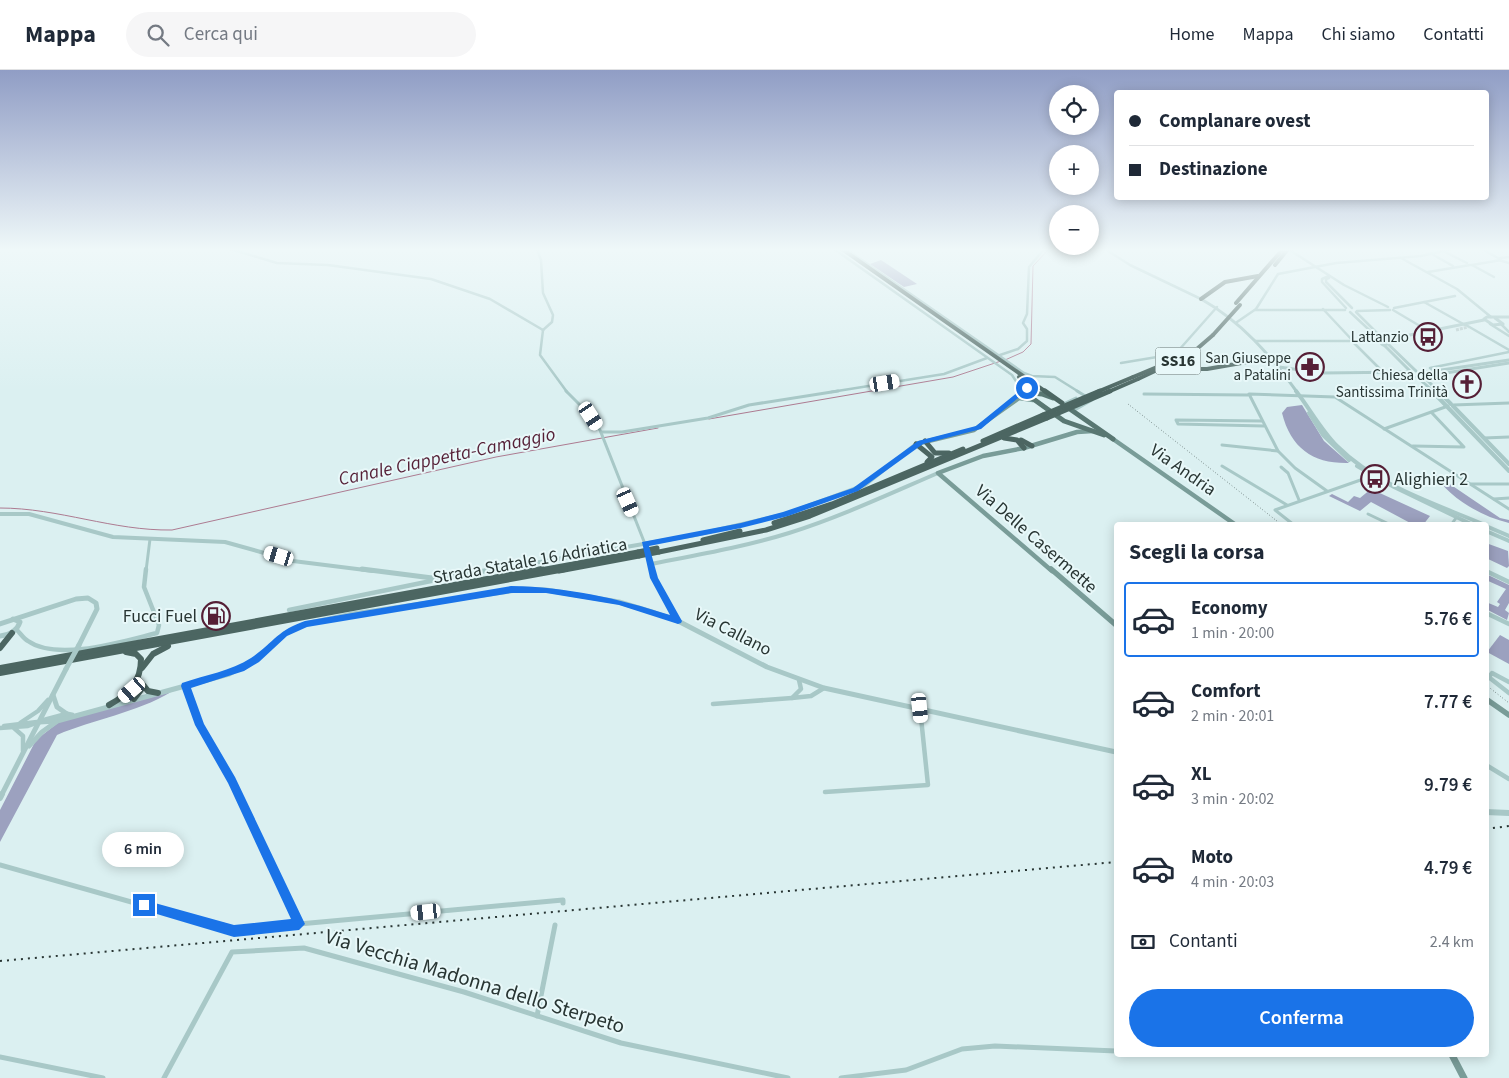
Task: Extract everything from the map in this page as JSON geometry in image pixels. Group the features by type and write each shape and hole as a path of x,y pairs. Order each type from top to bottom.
{"highway":[{"path":"906,296 1063,403"},
{"path":"909,296 1002,362 1024,381 1026,391"},
{"path":"1201,299 1205,296"},
{"name":"Strada Statale 16 Adriatica","path":"1238,304 1243,296"},
{"name":"Strada Statale 16 Adriatica","path":"0,673 766,530 810,516 1045,416 1162,369 1190,354 1212,335 1245,296"},
{"name":"Strada Statale 16 Adriatica","path":"1136,378 1186,352 1212,335"},
{"path":"1190,354 1185,361 1187,364 1202,369"},
{"path":"1162,369 1202,369 1270,358"},
{"name":"Strada Statale 16 Adriatica","path":"658,550 765,526 825,507 1036,423 1045,416"},
{"name":"SS16","path":"1032,446 1021,441 1018,434 1036,423"},
{"name":"SS16","path":"926,440 932,451 939,454 1008,438 1017,440 1024,448"},
{"name":"SS16","path":"899,476 932,457 929,451 916,444"},
{"name":"Strada Statale 16 Adriatica","path":"0,668 638,554"},
{"path":"246,620 274,616 282,617"},
{"path":"140,643 155,637 183,632"},
{"path":"0,648 8,634"},
{"name":"SS16","path":"142,668 148,658 160,648 187,639"},
{"name":"SS16","path":"119,652 136,654 141,659 141,684 134,699"},
{"name":"SS16","path":"0,662 9,664 31,663"},
{"path":"141,684 148,692 158,693"},
{"name":"SS16","path":"109,706 141,684"},
{"path":"132,690 134,699"}],"main road":[{"path":"1026,391 1035,401 1079,430"},
{"path":"916,444 926,440 974,430 1026,391 1044,394 1063,403 1113,439"},
{"path":"1011,403 1022,397 1035,401"},
{"path":"1074,412 1082,422 1079,430"},
{"path":"1064,421 1070,429 1066,435"},
{"path":"938,473 972,459 1032,446 1079,430 1093,431 1113,439"},
{"name":"Via Andria","path":"1113,439 1232,522"},
{"name":"Via Delle Casermette","path":"938,473 1114,623"},
{"path":"1489,701 1509,715"},
{"path":"1453,1057 1464,1078"}],"street":[{"path":"481,296 490,299 543,330"},
{"path":"544,296 554,317 552,322 543,330 542,359 560,385 591,416 601,433 645,544 660,592 678,621"},
{"path":"900,296 988,358 1002,362 1014,377 1018,389 1026,391"},
{"path":"913,296 1002,362 1028,375 1055,377 1092,400 1074,412"},
{"path":"1002,362 1027,341 1027,329 1022,323 1027,314 1028,296"},
{"path":"1195,296 1232,317 1277,366 1286,372 1416,371"},
{"path":"1237,322 1247,318 1264,296"},
{"path":"1334,296 1346,309 1416,371 1423,375 1509,471"},
{"path":"1340,296 1357,311 1409,372 1450,405 1509,464"},
{"path":"1366,296 1425,329"},
{"path":"1350,312 1390,309 1455,296"},
{"path":"1467,296 1490,317 1502,324 1509,334"},
{"path":"1424,302 1509,351"},
{"path":"1121,363 1163,356 1178,351 1217,307"},
{"path":"1255,310 1352,308"},
{"path":"1323,309 1383,372"},
{"path":"1467,326 1490,317 1509,319"},
{"path":"1384,342 1467,326 1502,324 1509,319"},
{"path":"1484,320 1509,334"},
{"path":"1256,342 1384,342 1456,330"},
{"path":"1251,337 1265,342"},
{"path":"1263,350 1265,342"},
{"path":"1436,372 1430,368 1509,351"},
{"path":"601,433 622,432 699,419 750,405 944,374 988,358"},
{"path":"1475,359 1482,363"},
{"path":"1286,372 1415,377 1482,363 1509,362"},
{"path":"1423,375 1445,374 1509,362"},
{"path":"1286,372 1323,436 1332,446 1373,475 1468,522"},
{"path":"1144,394 1299,395 1335,398 1509,509"},
{"path":"1063,403 1086,395"},
{"path":"1248,395 1278,451 1327,491"},
{"path":"1384,429 1450,405 1509,403"},
{"path":"1412,446 1464,447 1432,413"},
{"path":"1177,422 1262,421"},
{"path":"1177,422 1264,426"},
{"path":"1484,438 1509,437"},
{"path":"289,610 440,579 741,526 839,496 864,485 916,444"},
{"path":"1222,445 1278,451"},
{"path":"1222,466 1287,505"},
{"path":"1281,467 1288,473 1299,500"},
{"path":"651,564 787,534 845,513 938,473"},
{"path":"1290,522 1275,510 1373,475"},
{"path":"1343,480 1348,483"},
{"path":"1471,484 1509,484"},
{"path":"1492,499 1509,498"},
{"path":"0,514 29,514 113,537 224,542 293,561 440,579"},
{"path":"1368,514 1385,522"},
{"path":"1453,522 1458,516"},
{"path":"1458,516 1476,522"},
{"path":"1489,527 1509,536"},
{"path":"1489,532 1509,541"},
{"path":"8,634 23,638 41,648 63,650 157,632 159,626 144,587 150,539"},
{"path":"1489,572 1509,582"},
{"path":"470,574 474,579"},
{"path":"490,585 496,592"},
{"name":"Via Callano","path":"57,721 73,715 229,674 248,664 284,634 305,624 496,592 546,590 619,602 678,621 767,667 824,688 1114,752"},
{"path":"0,798 96,613 96,602 80,598 4,622"},
{"path":"8,634 30,615 46,608"},
{"path":"1489,614 1509,624"},
{"path":"4,622 16,619 20,624"},
{"path":"8,634 23,638"},
{"path":"1489,675 1492,673 1509,682"},
{"path":"1489,677 1509,693"},
{"path":"792,698 801,689 799,680"},
{"path":"186,686 200,725 232,780 299,924"},
{"path":"713,704 811,696 824,688"},
{"path":"53,695 57,707 67,714"},
{"path":"0,728 20,722 38,711 53,695"},
{"path":"825,792 928,785 920,708"},
{"path":"0,728 14,728 67,714 73,715"},
{"path":"20,722 57,721"},
{"path":"23,753 42,732 57,721"},
{"path":"14,728 23,736 23,753"},
{"path":"1489,767 1509,779"},
{"path":"1489,812 1509,813"},
{"path":"0,865 234,931 563,900 563,903"},
{"path":"537,1016 555,925"},
{"name":"Via Vecchia Madonna dello Sterpeto","path":"164,1078 232,952 304,948 464,992 621,1043 788,1078"},
{"path":"841,1078 906,1070 962,1049 995,1046 1114,1051"},
{"path":"0,1057 103,1078"}],"shaded area":[{"path":"1302,405 1324,441 1349,463 1325,461 1306,452 1298,445 1286,426 1282,413 1287,407"},
{"path":"1432,472 1500,518 1509,520 1509,523 1487,516 1466,504 1447,490"},
{"path":"1371,489 1430,516 1425,522 1408,522 1371,502 1360,511 1329,496 1332,494 1348,502 1354,496 1360,498"},
{"path":"1489,544 1508,551 1509,566 1507,568 1489,559"},
{"path":"1489,575 1509,585 1509,603 1505,610 1509,613 1507,620 1489,611 1489,603 1498,607 1500,604 1497,602 1506,589 1489,581"},
{"path":"1500,635 1509,640 1509,664 1489,653 1489,649"},
{"path":"171,692 129,711 57,735 0,842 0,810 36,740 59,722"}],"waterway":[{"name":"Canale Ciappetta-Camaggio","path":"1005,360 1023,352 1031,344 1032,296"},
{"name":"Canale Ciappetta-Camaggio","path":"709,419 953,377 1001,361"},
{"name":"Canale Ciappetta-Camaggio","path":"0,508 43,512 129,527 172,530 496,457 658,428"}],"tunnel":[{"path":"1456,330 1468,327"}],"railway":[{"path":"1128,404 1278,522"},
{"path":"1489,687 1509,703"},
{"path":"1489,829 1509,826"},
{"path":"0,961 1114,862"}],"place":[{"name":"Lattanzio","path":"1428,337"},
{"name":"San Giuseppe a Patalini","path":"1310,367"},
{"name":"Chiesa della Santissima Trinità","path":"1467,384"},
{"name":"Alighieri 2","path":"1375,479"},
{"name":"Fucci Fuel","path":"216,616"}],"route":[{"path":"144,905 234,931 299,924 232,780 200,725 186,686 229,674 256,659 284,634 305,624 352,614 511,590 546,590 619,602 678,621 660,592 654,578 645,544 741,526 786,514 839,496 864,485 921,442 961,434 978,428 1011,403 1027,388"}]}
